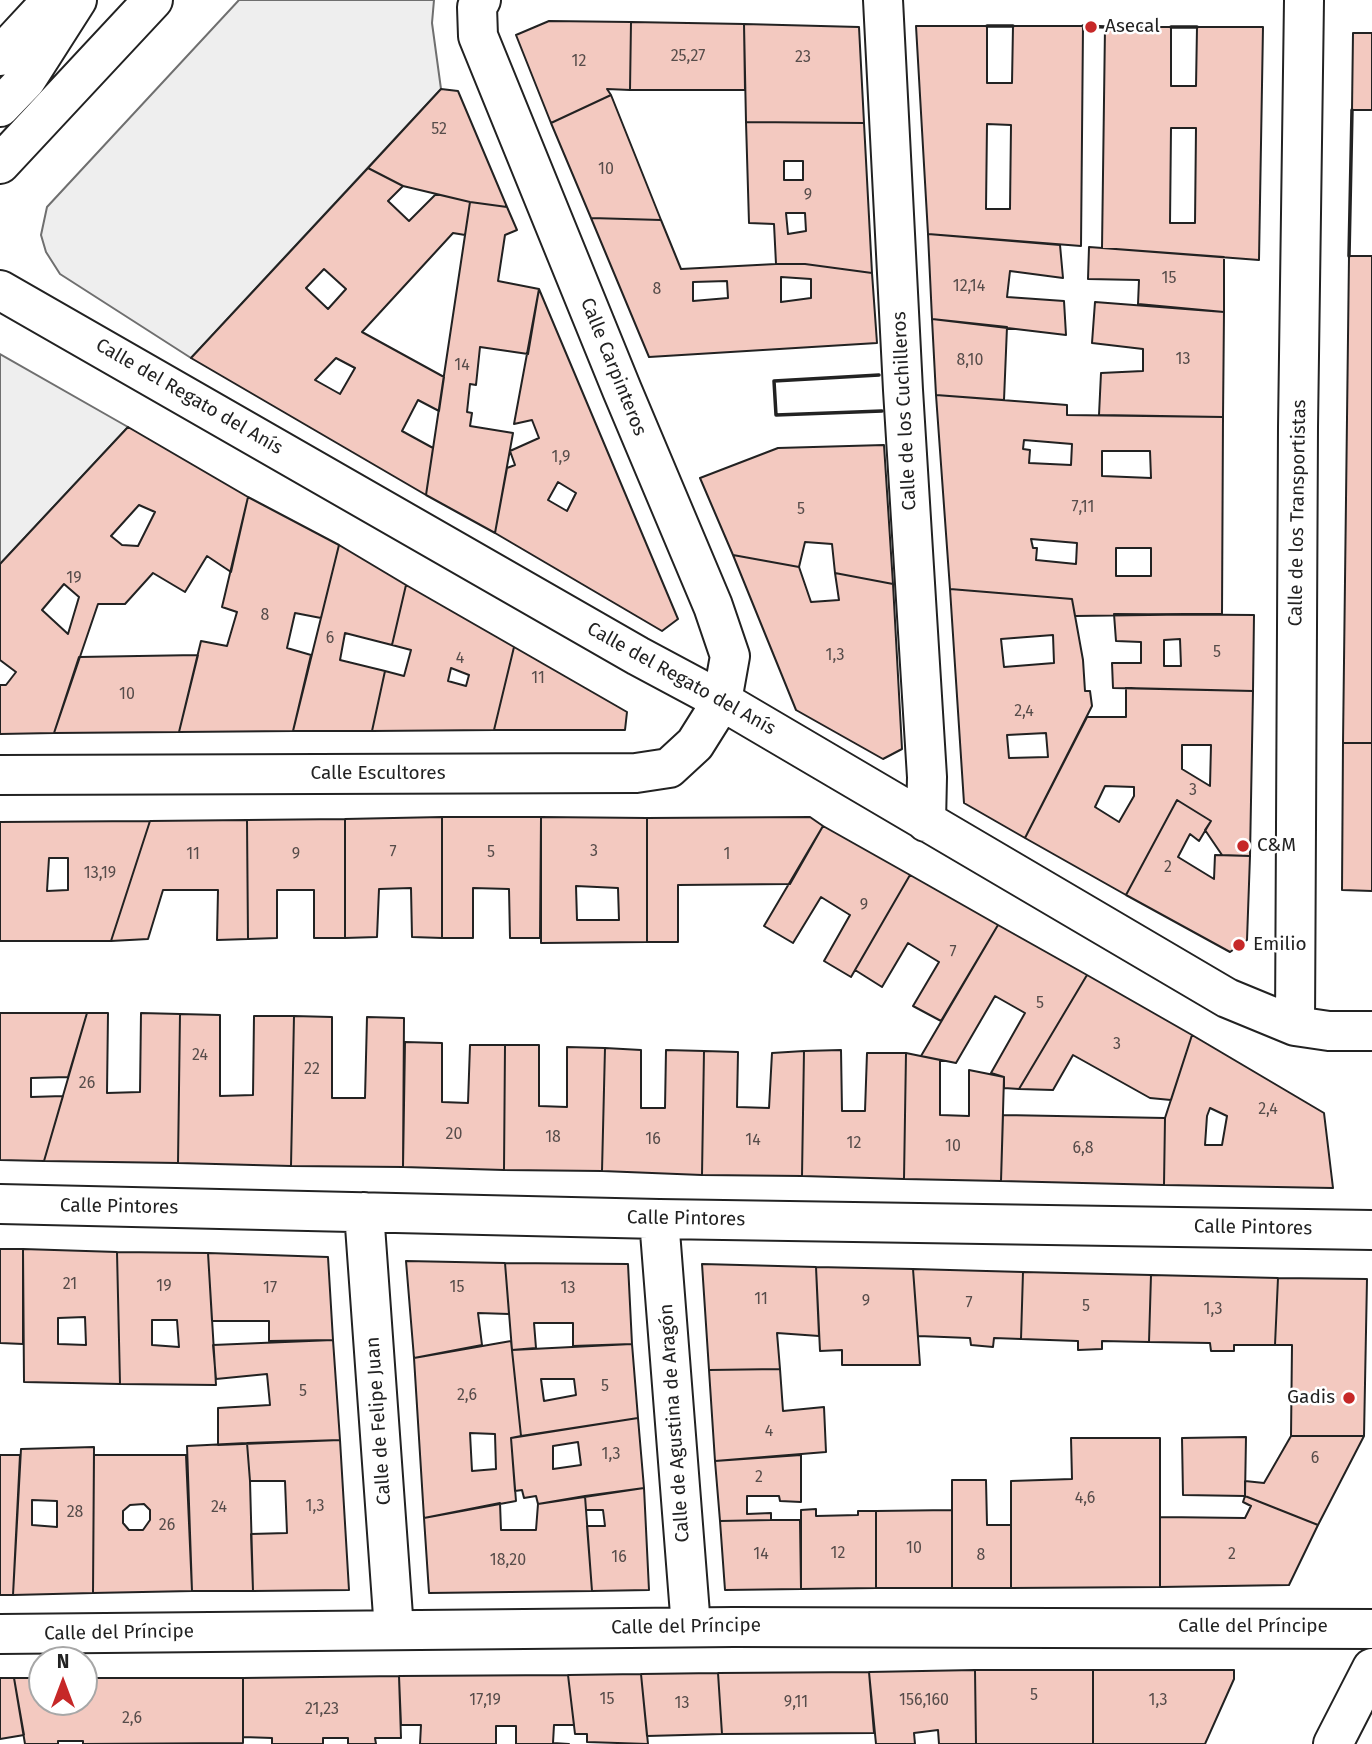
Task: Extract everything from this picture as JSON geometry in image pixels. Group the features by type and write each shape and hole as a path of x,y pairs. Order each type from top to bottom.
{"street":[{"path":"0,56 52,0"},
{"path":"0,107 26,80 77,0"},
{"path":"0,164 153,0"},
{"name":"Calle de los Cuchilleros","path":"883,0 902,379 926,763 926,822"},
{"name":"Calle de los Transportistas","path":"1295,1026 1298,427 1304,0"},
{"name":"Calle Carpinteros","path":"480,18 617,378 713,606 730,656 722,701"},
{"name":"Calle del Regato del Anís","path":"0,290 638,656 722,701 1227,998 1295,1026 1329,1031 1372,1031"},
{"name":"Calle Escultores","path":"0,775 636,773 669,768 695,744 722,701"},
{"name":"Calle Pintores","path":"0,1204 659,1219 1372,1230"},
{"name":"Calle de Felipe Juan","path":"364,1212 394,1630"},
{"name":"Calle de Agustina de Aragón","path":"659,1219 691,1627"},
{"name":"Calle del Príncipe","path":"0,1634 691,1627 1286,1626 1372,1629"},
{"path":"1333,1744 1372,1668"}],"shaded area":[{"path":"239,0 434,0 432,23 441,89 191,358 60,274 46,252 41,235 47,207"},
{"path":"0,354 128,427 0,564"}],"building":[{"path":"549,21 631,22 630,90 607,89 611,95 551,123 516,35"},
{"path":"631,22 744,24 745,90 630,90"},
{"path":"744,24 859,27 864,123 746,122"},
{"path":"916,26 987,26 987,83 1012,83 1013,26 1083,26 1081,246 928,234","holes":["987,124 1011,125 1010,209 986,209"]},
{"path":"1105,27 1171,27 1171,86 1196,86 1197,27 1263,27 1259,260 1102,248","holes":["1171,128 1196,128 1195,223 1170,223"]},
{"path":"1353,33 1372,33 1372,110 1352,110"},
{"path":"441,89 458,91 507,207 470,202 403,186 368,168"},
{"path":"611,95 661,220 591,218 551,123"},
{"path":"746,122 864,123 872,273 805,264 776,264 774,224 749,223","holes":["784,161 803,161 803,180 784,180","786,213 805,213 806,231 788,234"]},
{"path":"368,168 403,186 388,201 409,221 436,194 470,202 465,235 453,233 362,332 444,377 439,411 418,400 402,431 433,448 426,495 191,358","holes":["324,269 346,289 328,309 306,288","336,358 355,368 340,394 315,380"]},
{"path":"470,202 507,207 517,230 505,235 498,281 539,289 528,354 480,347 476,385 470,384 467,412 472,413 470,426 513,433 495,533 426,495"},
{"path":"591,218 661,220 681,269 805,264 872,273 877,343 649,357","holes":["781,277 811,279 811,298 781,302","727,281 728,298 693,301 693,282"]},
{"path":"928,234 1060,245 1063,278 1010,271 1007,297 1064,301 1066,335 932,319"},
{"path":"1089,247 1224,257 1224,312 1138,304 1139,280 1088,279"},
{"path":"1349,256 1372,256 1372,743 1343,743"},
{"path":"539,289 678,619 662,631 495,533 507,468 515,465 510,451 539,438 532,420 514,424","holes":["558,482 576,493 567,511 548,500"]},
{"path":"1095,302 1224,312 1223,417 1099,415 1101,373 1143,371 1143,349 1092,343"},
{"path":"932,319 1007,327 1004,400 936,395"},
{"path":"936,395 1067,405 1067,415 1223,417 1222,614 1075,616 1072,599 950,589","holes":["1024,440 1072,444 1071,465 1029,463 1030,450 1023,449","1102,451 1150,451 1151,478 1102,476","1031,539 1077,543 1076,564 1036,560 1037,548 1033,548","1116,548 1151,548 1151,576 1116,576"]},
{"path":"128,427 248,497 231,572 207,556 185,592 153,573 125,604 98,604 54,733 0,734 0,685 6,685 16,672 0,660 0,564","holes":["139,505 155,512 138,546 122,545 111,536","64,584 79,597 68,634 42,610"]},
{"path":"884,445 893,584 835,573 832,544 805,542 799,567 733,555 700,478 778,448"},
{"path":"248,497 339,545 321,618 295,613 287,648 311,655 293,731 179,732 201,641 227,646 237,612 222,607"},
{"path":"339,545 406,585 392,645 345,633 340,660 385,671 372,731 293,731"},
{"path":"733,555 799,567 811,602 839,600 835,573 893,584 902,749 883,759 796,710"},
{"path":"406,585 514,647 494,730 372,731 385,671 404,676 411,650 392,645","holes":["451,668 469,675 466,686 448,681"]},
{"path":"950,589 1072,599 1083,660 1085,691 1090,691 1092,706 1025,838 964,803","holes":["1053,635 1054,663 1004,667 1001,639","1046,733 1048,757 1009,758 1007,735"]},
{"path":"1114,614 1254,615 1253,691 1113,688 1112,663 1141,663 1141,642 1116,641","holes":["1180,639 1181,666 1164,666 1164,640"]},
{"path":"514,647 627,712 625,730 494,730"},
{"path":"198,655 179,732 54,733 79,657"},
{"path":"1126,688 1253,691 1250,856 1222,855 1205,830 1211,821 1177,800 1126,895 1025,838 1087,717 1126,717","holes":["1182,745 1211,745 1210,786 1182,769","1105,786 1134,787 1134,796 1119,822 1095,807"]},
{"path":"1343,743 1372,743 1372,891 1342,890"},
{"path":"1177,800 1211,821 1199,841 1190,834 1178,857 1214,879 1215,855 1250,856 1247,940 1230,952 1126,895"},
{"path":"442,817 541,817 540,938 510,938 509,889 473,888 473,938 442,938"},
{"path":"442,817 442,938 412,937 411,888 379,889 377,937 345,938 345,819"},
{"path":"541,817 647,818 647,942 541,943","holes":["576,886 618,888 619,920 577,920"]},
{"path":"810,817 823,826 790,884 678,885 678,942 647,942 647,818"},
{"path":"345,819 345,938 314,938 314,890 277,890 277,938 248,939 247,820"},
{"path":"247,820 248,939 217,940 218,890 163,890 148,939 111,941 150,821"},
{"path":"150,821 111,941 0,941 0,822","holes":["49,858 68,858 68,890 47,891"]},
{"path":"823,826 910,875 851,977 824,961 850,915 821,897 793,943 764,926"},
{"path":"910,875 998,925 941,1021 913,1006 939,962 908,943 882,987 855,970"},
{"path":"998,925 1087,975 1019,1089 1004,1088 1004,1077 991,1073 1025,1013 995,996 956,1063 921,1056"},
{"path":"1087,975 1192,1035 1171,1100 1150,1098 1073,1055 1053,1090 1019,1089"},
{"path":"0,1013 87,1013 68,1077 31,1078 31,1097 63,1096 44,1161 0,1160"},
{"path":"87,1013 108,1013 107,1093 140,1092 141,1013 180,1014 178,1163 44,1161"},
{"path":"180,1014 220,1015 220,1096 253,1095 254,1016 294,1016 291,1166 178,1163"},
{"path":"294,1016 332,1017 332,1098 365,1098 367,1017 404,1018 403,1167 291,1166"},
{"path":"1192,1035 1324,1113 1333,1188 1164,1185 1165,1118","holes":["1210,1108 1227,1116 1222,1145 1205,1145"]},
{"path":"405,1042 442,1043 442,1102 468,1103 470,1045 505,1045 504,1170 403,1167"},
{"path":"505,1045 539,1045 539,1106 567,1107 567,1047 605,1048 602,1171 504,1170"},
{"path":"605,1048 641,1050 641,1108 665,1108 666,1050 704,1051 702,1175 602,1171"},
{"path":"841,1050 842,1111 865,1111 867,1053 906,1053 904,1179 802,1176 804,1051"},
{"path":"704,1051 738,1052 737,1107 769,1108 772,1053 804,1051 802,1176 702,1175"},
{"path":"906,1053 940,1060 940,1115 969,1116 969,1070 1004,1077 1001,1181 904,1179"},
{"path":"1003,1115 1165,1118 1164,1185 1001,1181"},
{"path":"0,1249 23,1249 23,1344 0,1343"},
{"path":"23,1249 117,1252 120,1384 24,1382","holes":["85,1317 86,1345 58,1344 58,1318"]},
{"path":"117,1252 208,1253 216,1385 120,1384","holes":["152,1320 177,1320 179,1347 152,1345"]},
{"path":"208,1253 328,1257 333,1340 269,1341 269,1321 212,1321"},
{"path":"406,1261 505,1263 509,1314 478,1313 482,1345 414,1358"},
{"path":"505,1263 628,1264 632,1344 573,1346 573,1323 534,1323 536,1348 512,1350"},
{"path":"702,1264 816,1267 819,1336 777,1333 780,1369 709,1370"},
{"path":"816,1267 913,1269 920,1365 842,1365 842,1350 820,1351"},
{"path":"913,1269 1023,1272 1021,1339 994,1338 993,1347 971,1345 970,1338 918,1336"},
{"path":"1023,1272 1151,1275 1149,1342 1102,1341 1102,1349 1078,1350 1078,1341 1021,1339"},
{"path":"1151,1275 1278,1278 1275,1345 1234,1345 1234,1351 1211,1351 1210,1343 1149,1342"},
{"path":"1278,1278 1367,1279 1364,1436 1291,1436 1292,1345 1275,1345"},
{"path":"333,1340 340,1440 218,1445 218,1408 270,1405 267,1374 216,1379 213,1345"},
{"path":"511,1341 521,1436 511,1438 516,1501 424,1518 414,1358","holes":["470,1433 495,1434 496,1469 472,1471"]},
{"path":"632,1344 638,1418 521,1436 512,1350","holes":["541,1379 574,1379 576,1395 544,1401"]},
{"path":"780,1369 783,1411 824,1407 826,1452 715,1461 709,1370"},
{"path":"638,1418 644,1488 538,1504 536,1496 524,1498 522,1490 515,1491 511,1438","holes":["578,1442 581,1465 553,1469 553,1446"]},
{"path":"1291,1436 1364,1436 1318,1525 1245,1496 1245,1481 1264,1483"},
{"path":"1246,1437 1245,1496 1183,1495 1182,1438"},
{"path":"1071,1438 1160,1438 1160,1587 1011,1588 1011,1481 1072,1479"},
{"path":"340,1440 349,1590 253,1591 251,1534 287,1533 285,1481 250,1481 247,1443"},
{"path":"247,1443 253,1591 192,1591 187,1446"},
{"path":"94,1447 93,1593 13,1595 21,1449","holes":["32,1500 57,1501 57,1527 32,1525"]},
{"path":"0,1455 20,1455 13,1595 0,1595"},
{"path":"94,1455 186,1455 192,1591 93,1593","holes":["144,1504 150,1510 150,1520 143,1530 129,1530 123,1523 123,1511 130,1505"]},
{"path":"801,1455 801,1502 780,1501 779,1496 747,1496 747,1514 771,1513 771,1520 720,1521 715,1461"},
{"path":"952,1480 986,1480 987,1525 1011,1525 1011,1588 952,1588"},
{"path":"644,1488 649,1590 592,1591 587,1526 605,1526 603,1510 586,1510 585,1496"},
{"path":"585,1496 592,1591 429,1593 424,1518 500,1503 501,1530 536,1530 538,1504"},
{"path":"1245,1496 1318,1525 1289,1585 1160,1587 1160,1517 1245,1518 1251,1506 1243,1502"},
{"path":"816,1509 816,1516 858,1515 858,1511 876,1511 876,1588 801,1589 801,1510"},
{"path":"952,1510 952,1588 876,1588 876,1511"},
{"path":"800,1520 801,1589 725,1590 720,1521"},
{"path":"975,1670 1093,1670 1093,1744 976,1744"},
{"path":"975,1670 976,1744 939,1744 938,1730 914,1733 915,1744 876,1744 869,1672"},
{"path":"1093,1670 1234,1670 1234,1679 1205,1744 1093,1744"},
{"path":"869,1672 874,1733 722,1734 718,1673"},
{"path":"718,1673 722,1734 647,1736 641,1674"},
{"path":"641,1674 648,1744 587,1742 587,1734 575,1734 568,1675"},
{"path":"568,1675 574,1725 554,1725 553,1743 569,1744 516,1744 516,1726 496,1726 496,1744 420,1744 421,1725 401,1725 399,1676"},
{"path":"399,1676 401,1738 375,1738 376,1744 348,1744 348,1738 323,1738 323,1744 272,1744 272,1738 243,1737 243,1678"},
{"path":"0,1678 14,1678 24,1735 0,1739"},
{"path":"14,1678 28,1678 28,1716 98,1716 98,1678 243,1678 243,1743 83,1744 83,1741 58,1741 58,1744 25,1744"}],"wall":[{"path":"987,26 1013,26"},
{"path":"1083,26 1105,27"},
{"path":"1171,27 1197,27"},
{"path":"1349,256 1352,110"},
{"path":"879,375 774,381 776,415 882,411"}],"place":[{"name":"Asecal","path":"1091,27"},
{"name":"C&M","path":"1243,846"},
{"name":"Emilio","path":"1239,945"},
{"name":"Gadis","path":"1349,1398"}]}
